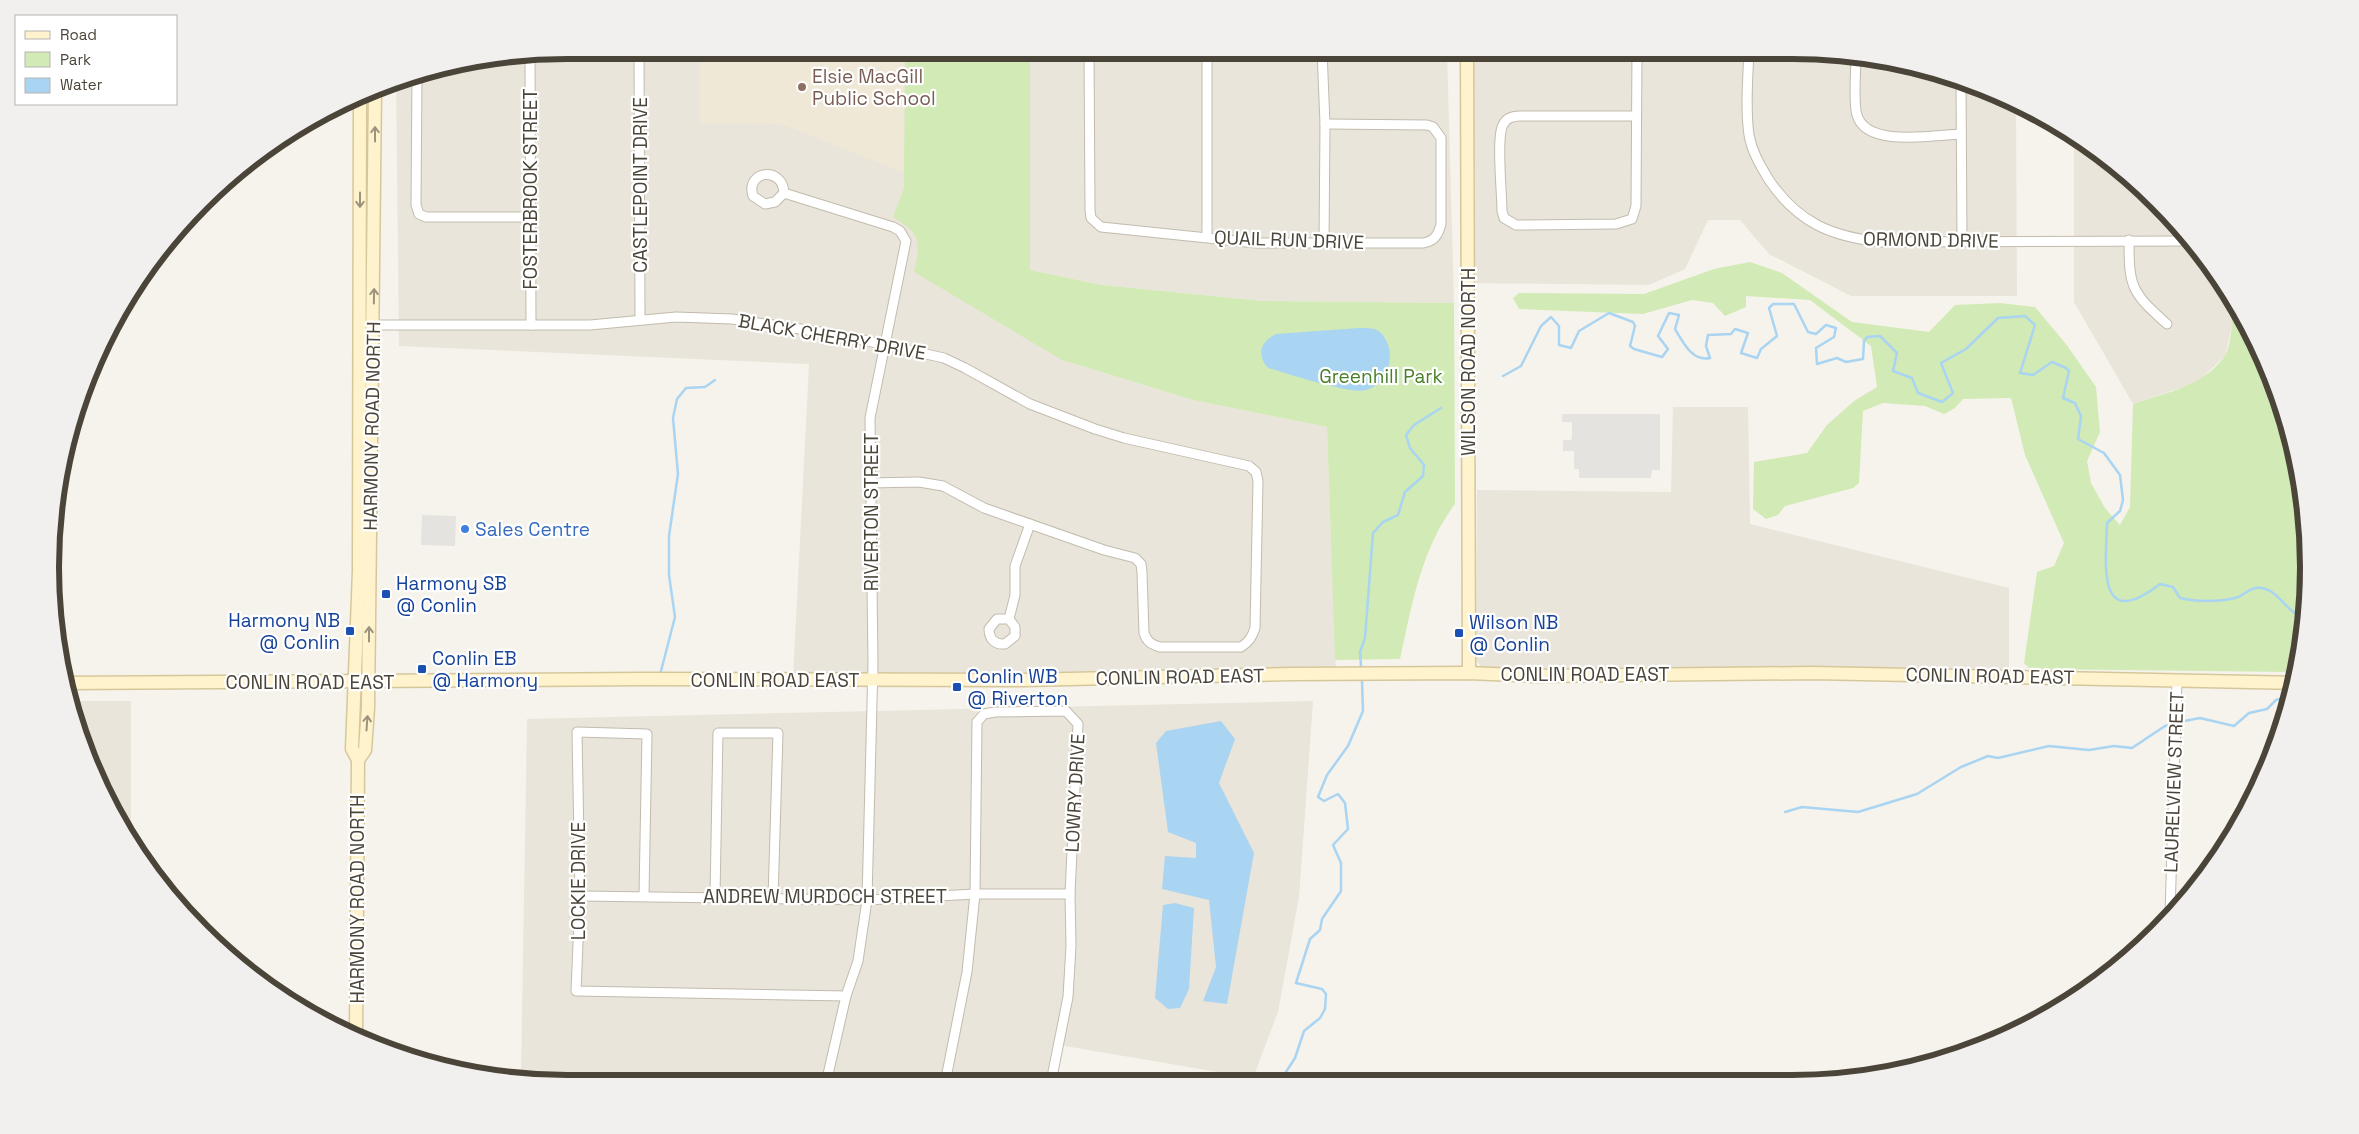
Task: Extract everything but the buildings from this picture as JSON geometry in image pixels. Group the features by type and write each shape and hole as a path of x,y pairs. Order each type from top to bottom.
{"street":[{"name":"CASTLEPOINT DRIVE","path":"639,59 640,320"},
{"name":"QUAIL RUN DRIVE","path":"1089,59 1091,218 1100,227 1256,242 1423,243 1432,241 1438,234 1441,224 1441,138 1433,127 1427,125 1325,124"},
{"path":"1207,59 1207,237"},
{"path":"1322,59 1325,124 1324,243"},
{"name":"WILSON ROAD NORTH","path":"1467,59 1469,674"},
{"path":"1636,59 1636,116 1636,206 1632,219 1616,224 1516,225 1504,218 1502,211 1500,135 1506,121 1512,116 1636,116"},
{"name":"ORMOND DRIVE","path":"1749,59 1749,134 1754,155 1781,196 1798,213 1825,230 1858,240 1882,242 1962,240 2181,241"},
{"name":"FOSTERBROOK STREET","path":"530,60 531,325"},
{"path":"1856,63 1857,115 1868,130 1885,137 1960,134"},
{"path":"417,82 416,205 419,214 426,217 530,217"},
{"path":"1961,88 1962,240"},
{"name":"HARMONY ROAD NORTH","path":"358,760 366,750 369,682 376,96"},
{"name":"HARMONY ROAD NORTH","path":"356,1029 358,760 352,749 359,571 360,103"},
{"name":"RIVERTON STREET","path":"784,193 893,227 904,236 906,247 870,418 872,681 867,900 858,961 846,996 828,1075"},
{"path":"2129,240 2132,287 2142,302 2167,324"},
{"name":"BLACK CHERRY DRIVE","path":"373,325 590,325 676,317 732,319 841,335 944,358 1030,404 1095,429 1124,438 1250,466 1256,472 1258,481 1255,628 1252,636 1249,642 1241,647 1160,647 1152,644 1146,640 1144,633 1142,572 1141,564 1135,558 1104,550 984,508 943,486 919,482 870,483"},
{"path":"1009,619 1015,595 1015,566 1030,524"},
{"name":"CONLIN ROAD EAST","path":"73,683 642,679 872,681 1469,674 1535,676 1813,673 2286,683"},
{"name":"LAURELVIEW STREET","path":"2170,906 2177,680"},
{"name":"LOWRY DRIVE","path":"975,894 976,722 984,714 995,712 1066,712 1078,724 1070,894 1071,946 1068,997 1052,1075"},
{"name":"LOCKIE DRIVE","path":"644,895 647,734 577,732 580,896 576,991 846,996"},
{"path":"715,896 718,733 778,733 773,899"},
{"path":"947,1075 967,972 975,894"},
{"name":"ANDREW MURDOCH STREET","path":"580,896 644,895 867,900 975,894 1070,894"}],"shaded area":[{"path":"567,59 1447,59 1454,303 1262,301 1102,285 1030,270 1062,360 1193,400 1327,427 1336,674 793,678 809,364 399,346 396,89 435,76 501,63"},
{"name":"Elsie MacGill Public School","path":"700,59 905,59 904,173 782,124 700,123"},
{"path":"1460,59 1792,59 1858,63 1924,76 1986,97 2016,111 2017,296 1851,296 1769,254 1740,220 1708,220 1685,269 1649,285 1468,283"},
{"path":"2074,144 2127,185 2151,208 2174,232 2215,285 2233,315 2225,356 2197,382 2133,404 2074,302"},
{"path":"1673,407 1748,407 1750,524 2009,588 2009,676 1535,676 1483,668 1476,661 1477,490 1671,492"},
{"path":"1562,414 1660,414 1660,470 1652,470 1651,478 1579,478 1579,469 1574,469 1574,451 1563,451 1563,440 1571,440 1572,437 1572,422 1562,422"},
{"path":"422,515 456,516 455,546 421,545"},
{"path":"77,701 131,701 131,828 111,792 97,761"},
{"path":"1313,701 1299,897 1278,1012 1254,1075 1235,1075 1059,1045 1052,1075 567,1075 521,1073 527,719"}],"green space":[{"name":"Greenhill Park","path":"905,59 1030,59 1030,270 1102,285 1262,301 1454,303 1455,504 1443,521 1419,578 1400,659 1335,660 1327,427 1193,400 1062,360 914,272 918,253 917,240 909,229 893,217 904,188"},
{"path":"1750,262 1782,273 1852,322 1929,332 1955,305 2000,303 2035,307 2066,344 2096,387 2100,432 2087,461 2091,483 2105,508 2120,525 2130,507 2133,404 2183,387 2194,382 2215,367 2227,352 2232,330 2233,315 2262,373 2273,404 2283,435 2296,501 2300,567 2299,600 2296,633 2289,672 2030,669 2024,663 2037,572 2054,566 2064,543 2025,455 2011,398 1963,399 1955,408 1944,414 1925,406 1883,403 1863,411 1859,483 1853,488 1785,506 1778,515 1766,519 1753,509 1754,462 1807,453 1827,425 1854,401 1877,387 1871,346 1810,300 1746,296 1746,307 1725,316 1713,303 1692,300 1643,314 1519,309 1513,298 1519,293 1644,294 1714,269"}],"water":[{"path":"1371,328 1379,331 1386,340 1390,357 1385,374 1380,381 1374,387 1366,390 1358,391 1333,387 1268,368 1262,358 1261,353 1264,344 1276,334"},
{"path":"1221,721 1235,739 1219,783 1254,853 1227,1004 1203,1001 1216,967 1209,900 1162,889 1165,856 1196,858 1196,843 1168,832 1156,743 1166,731"},
{"path":"1175,903 1194,908 1189,989 1180,1008 1168,1009 1155,998 1163,905"}],"waterway":[{"path":"1503,376 1521,366 1541,326 1551,317 1559,326 1559,345 1571,348 1579,331 1609,313 1633,322 1635,326 1630,346 1634,349 1662,357 1668,349 1658,336 1669,313 1679,315 1675,329 1689,350 1698,357 1710,358 1706,346 1708,335 1731,334 1735,329 1748,333 1741,353 1757,358 1761,349 1777,336 1769,308 1773,304 1794,304 1808,332 1816,334 1826,325 1836,328 1834,337 1816,348 1817,364 1837,358 1846,362 1863,359 1864,341 1867,337 1880,336 1897,353 1893,371 1912,378 1918,393 1942,402 1953,393 1941,363 1966,349 1998,318 2025,316 2035,325 2020,373 2033,375 2052,362 2069,371 2063,398 2075,403 2081,416 2078,439 2104,453 2120,475 2123,500 2120,511 2107,523 2106,574 2109,588 2115,597 2125,601 2139,597 2160,584 2173,587 2180,598 2200,601 2229,599 2238,597 2256,588 2263,588 2270,591 2298,614"},
{"path":"661,671 675,617 669,575 669,536 678,474 673,418 677,399 686,388 705,387 715,380"},
{"path":"1361,666 1360,652 1365,638 1373,533 1383,522 1398,515 1405,492 1423,476 1424,465 1410,448 1406,435 1414,425 1441,408"},
{"path":"1284,1075 1295,1058 1304,1031 1320,1018 1325,1009 1326,994 1322,989 1296,983 1310,939 1320,930 1322,919 1341,891 1341,863 1333,845 1348,829 1345,803 1338,794 1324,801 1318,797 1327,775 1348,746 1363,711 1362,682"},
{"path":"2179,722 2200,718 2234,726 2249,713 2267,709 2276,700 2283,698"},
{"path":"1785,812 1802,807 1858,812 1917,794 1961,767 1988,756 1998,758 2049,746 2089,750 2114,746 2132,748 2165,726 2174,724"}],"place":[{"name":"Elsie MacGill Public School","path":"802,87"},
{"name":"Sales Centre","path":"465,529"},
{"name":"Harmony SB @ Conlin","path":"386,594"},
{"name":"Harmony NB @ Conlin","path":"350,631"},
{"name":"Wilson NB @ Conlin","path":"1459,633"},
{"name":"Conlin EB @ Harmony","path":"422,669"},
{"name":"Conlin WB @ Riverton","path":"957,687"}]}
